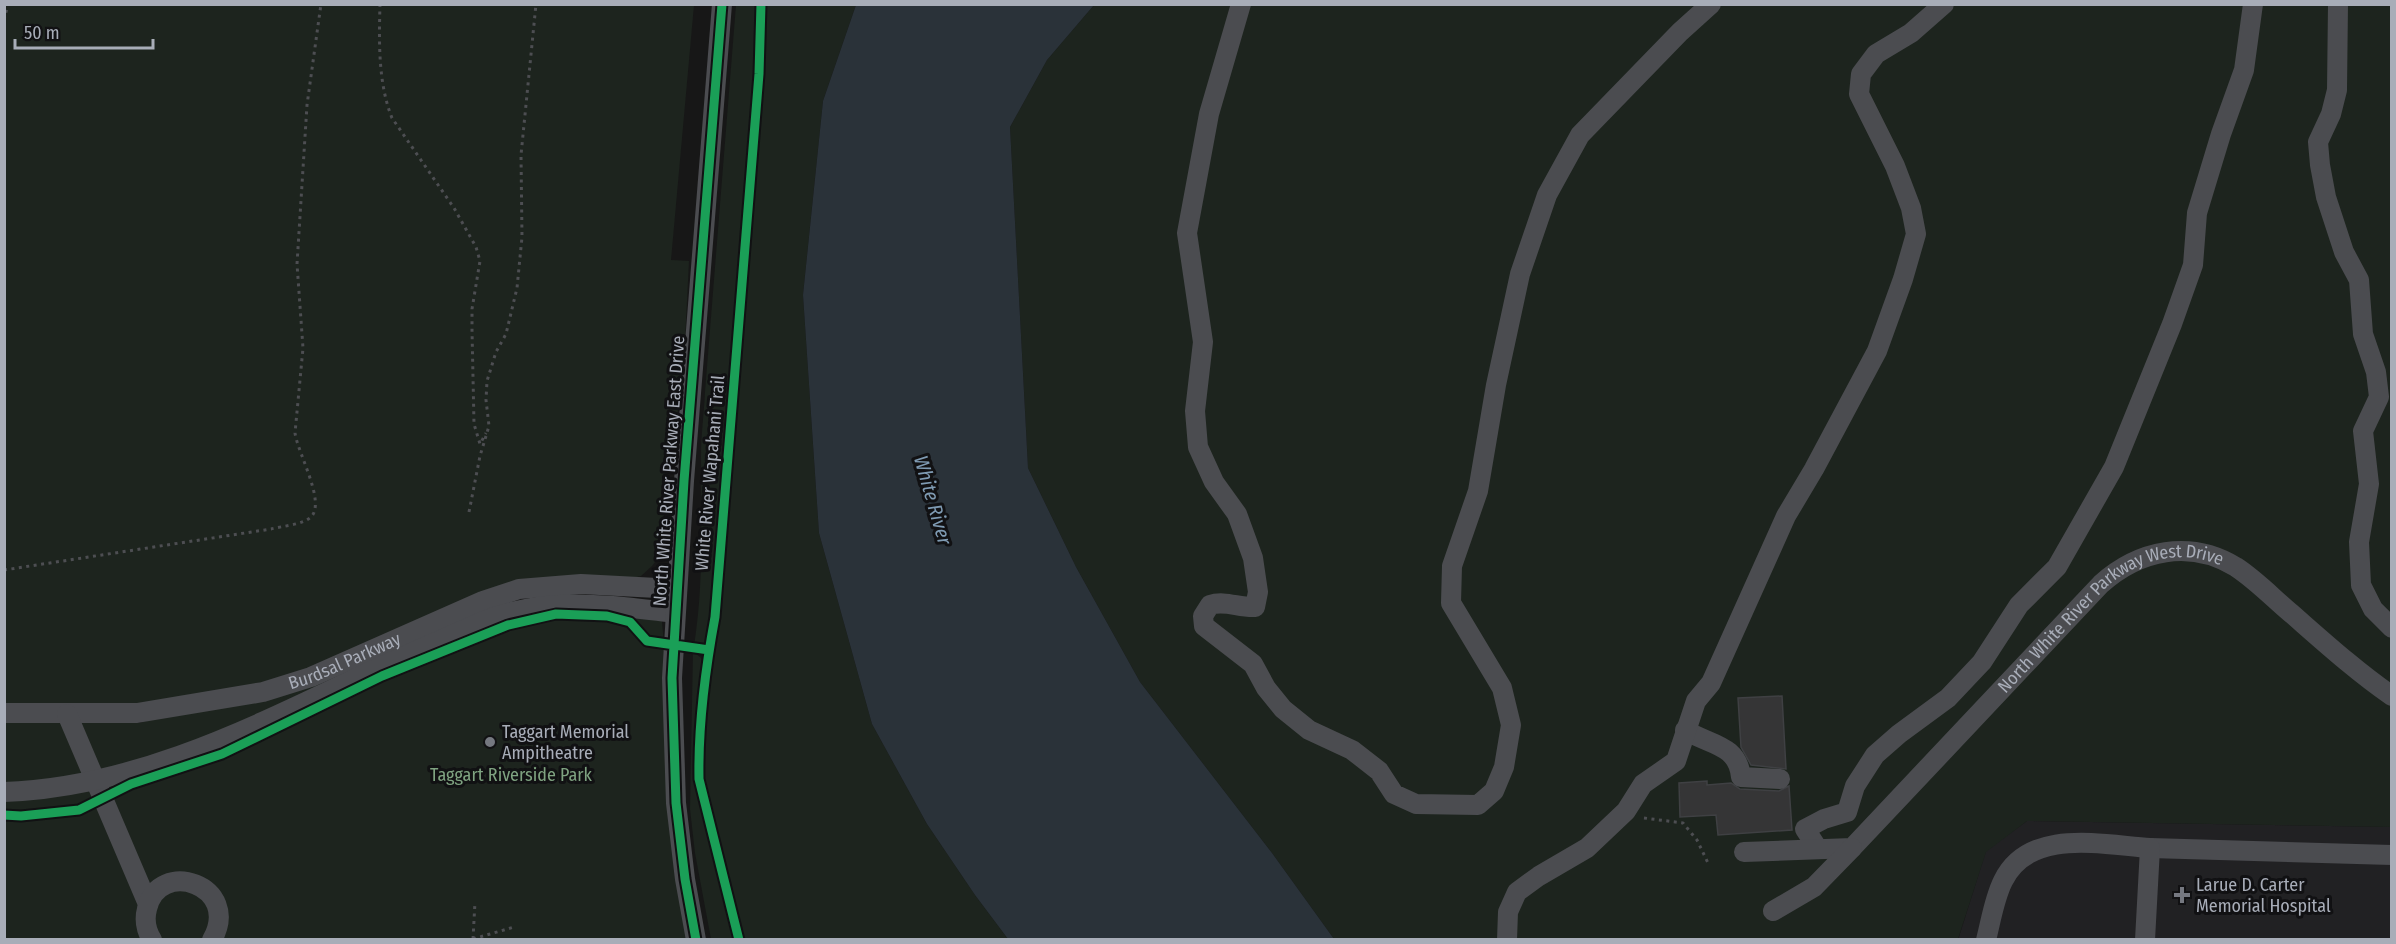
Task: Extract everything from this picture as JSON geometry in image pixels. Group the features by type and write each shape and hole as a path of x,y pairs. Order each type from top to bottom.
{"street":[{"name":"North White River Parkway East Drive","path":"696,939 684,870 675,783 672,678 676,589 722,4"},
{"path":"1241,4 1209,114 1187,233 1203,342 1195,411 1198,447 1214,482 1237,514 1253,558 1258,592 1255,607 1241,608 1221,602 1210,605 1203,616 1204,626 1253,664 1266,688 1283,709 1309,730 1353,750 1378,771 1394,794 1416,804 1478,805 1494,791 1501,775 1511,725 1502,688 1451,603 1452,566 1478,491 1496,385 1520,274 1547,195 1580,135 1680,32 1712,4"},
{"path":"1508,939 1508,912 1517,892 1539,876 1587,848 1626,811 1643,784 1676,761 1696,701 1711,683 1786,516 1814,469 1876,351 1903,279 1916,234 1911,208 1895,166 1859,94 1861,74 1876,54 1911,33 1944,4"},
{"path":"1818,849 1805,829 1824,819 1847,812 1855,786 1875,755 1948,698 1982,662 2019,605 2057,567 2114,467 2172,324 2193,265 2198,213 2221,134 2244,70 2253,4"},
{"path":"2338,4 2337,90 2331,114 2318,142 2326,197 2344,252 2359,280 2362,334 2376,372 2379,397 2363,431 2369,484 2359,542 2361,585 2373,609 2391,628"},
{"name":"North White River Parkway West Drive","path":"1773,911 1814,887 2101,584 2128,563 2160,552 2194,552 2211,556 2234,566 2391,696"},
{"name":"Burdsal Parkway","path":"4,712 67,714 152,712 263,692 311,677 474,604 519,589 581,584 676,589"},
{"name":"Burdsal Parkway","path":"4,792 47,789 94,781 163,762 252,727 374,670 503,614 531,607 571,603 675,613"},
{"path":"67,714 148,904"},
{"path":"1685,730 1725,748 1740,763 1741,777 1780,778"},
{"path":"1986,939 2003,880 2022,857 2043,847 2070,842 2150,848 2391,855"},
{"path":"1744,852 1852,848"},
{"path":"2145,939 2150,848"},
{"path":"150,939 145,915 154,894 164,886 188,881 209,892 216,903 219,915 218,927 212,939"}],"path":[{"path":"4,20 8,4"},
{"path":"4,570 271,529 302,521 310,518 314,513 317,503 315,491 296,446 295,433 303,348 297,264 307,105 321,4"},
{"path":"380,4 383,90 389,112 454,208 476,247 480,261 472,309 474,424 480,444 489,426"},
{"path":"469,512 480,456 489,426 486,400 487,381 496,352 506,334 517,288 522,237 520,155 536,4"},
{"path":"1626,811 1637,817 1683,823 1697,840 1709,865"},
{"path":"475,902 473,939 514,927"}],"shaded area":[{"name":"Larue D. Carter Memorial Hospital","path":"2027,821 2391,827 2391,939 1958,940 1986,851"}],"green space":[{"name":"Taggart Riverside Park","path":"5,5 694,5 671,260 689,261 683,381 667,474 661,554 641,576 627,580 584,578 378,639 515,602 661,611 673,744 697,939 5,939 5,721 140,723 237,692 133,706 5,703"},
{"path":"736,5 757,5 755,64 710,629 705,644 694,646 701,575 702,432"},
{"path":"766,5 856,5 823,101 803,295 819,533 872,724 927,824 1008,939 743,940 728,872 706,796 702,731 709,668 718,633 756,162"},
{"path":"1094,5 2391,5 2391,827 2027,821 1986,852 1958,939 1334,939 1272,853 1140,682 1076,567 1028,468 1010,127 1047,60"},
{"path":"693,651 702,659 696,737 697,795 735,939 711,939 695,853 690,809"}],"water":[{"name":"White River","path":"856,5 1094,5 1047,60 1010,127 1028,468 1076,567 1140,682 1272,853 1334,939 1008,939 927,824 872,724 819,533 803,295 823,101"}],"building":[{"path":"1782,696 1786,769 1751,765 1741,747 1738,698"},
{"path":"1707,781 1707,785 1731,783 1740,789 1779,791 1789,786 1792,830 1718,835 1716,815 1680,817 1679,783"}],"cycle path":[{"path":"696,940 685,879 676,803 672,678 684,481 722,4"},
{"name":"White River Wapahani Trail","path":"739,940 699,779 699,758 703,698 715,617 759,74 761,4"},
{"path":"4,815 21,816 79,810 131,784 222,754 382,676 508,625 556,614 607,616 630,622 647,641 709,650"}],"place":[{"name":"Taggart Memorial Ampitheatre","path":"490,742"},
{"name":"Larue D. Carter Memorial Hospital","path":"2182,895"}]}
